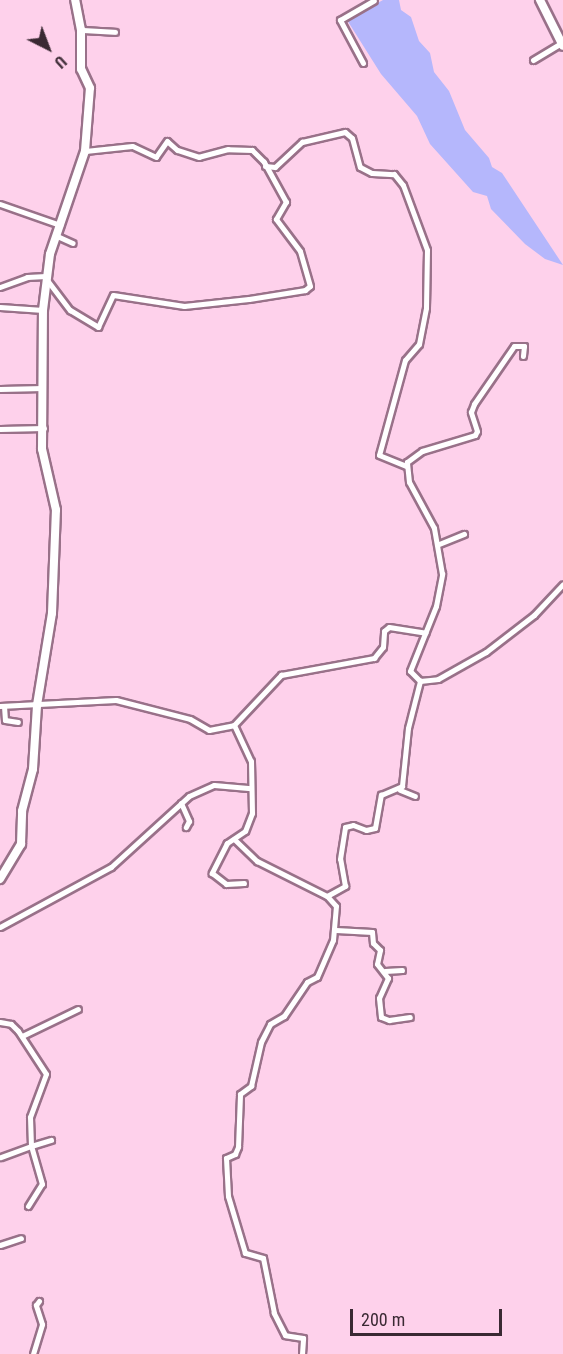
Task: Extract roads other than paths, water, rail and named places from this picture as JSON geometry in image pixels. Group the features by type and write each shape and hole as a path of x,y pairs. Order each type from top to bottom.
{"street":[{"path":"0,879 21,844 22,811 35,755 37,705 52,613 56,536 55,497 42,450 44,428 43,310 46,277 84,151 90,96 81,69 81,30 75,0"},
{"path":"363,63 340,20 374,0"},
{"path":"533,60 562,45 540,0"},
{"path":"81,30 115,32"},
{"path":"265,166 275,167 302,142 345,132 352,138 360,167 372,173 396,175 403,185 428,250 426,308 419,344 405,360 380,455 406,466"},
{"path":"46,277 70,310 97,327 102,324 112,295 184,306 307,290 310,281 304,258 275,216 286,202 265,166 252,150 228,149 199,157 177,150 167,141 157,157 132,146 84,151"},
{"path":"0,204 60,225"},
{"path":"57,236 73,243"},
{"path":"0,287 27,277 46,277"},
{"path":"0,307 43,310"},
{"path":"420,681 410,671 426,633 441,584 439,544 409,482 406,466 411,457 422,451 475,435 477,431 471,414 474,404 513,346 524,346 523,356"},
{"path":"0,389 43,388"},
{"path":"0,429 44,428"},
{"path":"439,544 464,534"},
{"path":"420,681 438,679 486,652 534,615 563,584"},
{"path":"18,722 5,720 2,706 127,701 190,719 209,730 234,725 281,675 374,658 383,647 384,631 389,627 426,633"},
{"path":"400,790 408,728 420,681"},
{"path":"234,725 249,755 250,820 243,834 227,843 212,873 226,884 244,883"},
{"path":"0,927 51,896 107,870 181,803 214,785 251,788"},
{"path":"327,896 332,890 345,887 340,859 346,826 375,828 381,795 400,790 415,796"},
{"path":"181,803 189,820 186,827"},
{"path":"234,839 257,861 327,896 336,906 336,930 317,977 307,982 284,1016 270,1023 261,1042 251,1086 240,1094 238,1148 235,1154 226,1156 225,1164 228,1196 245,1253 263,1258 274,1313 285,1335 303,1338 302,1354"},
{"path":"336,930 372,932 374,944 380,948 377,964 385,971 387,983 379,1000 382,1019 410,1017"},
{"path":"385,971 402,970"},
{"path":"22,1036 78,1009"},
{"path":"0,1022 12,1024 46,1072 30,1117 31,1146 42,1185 28,1206"},
{"path":"0,1157 51,1140"},
{"path":"0,1245 21,1238"},
{"path":"33,1354 42,1323 36,1305 39,1301"}],"water":[{"path":"383,0 399,0 401,10 411,17 419,41 430,53 434,72 449,91 465,130 489,158 492,167 502,173 563,265 545,259 525,244 491,209 487,196 473,192 430,144 417,116 381,74 347,20"}]}
